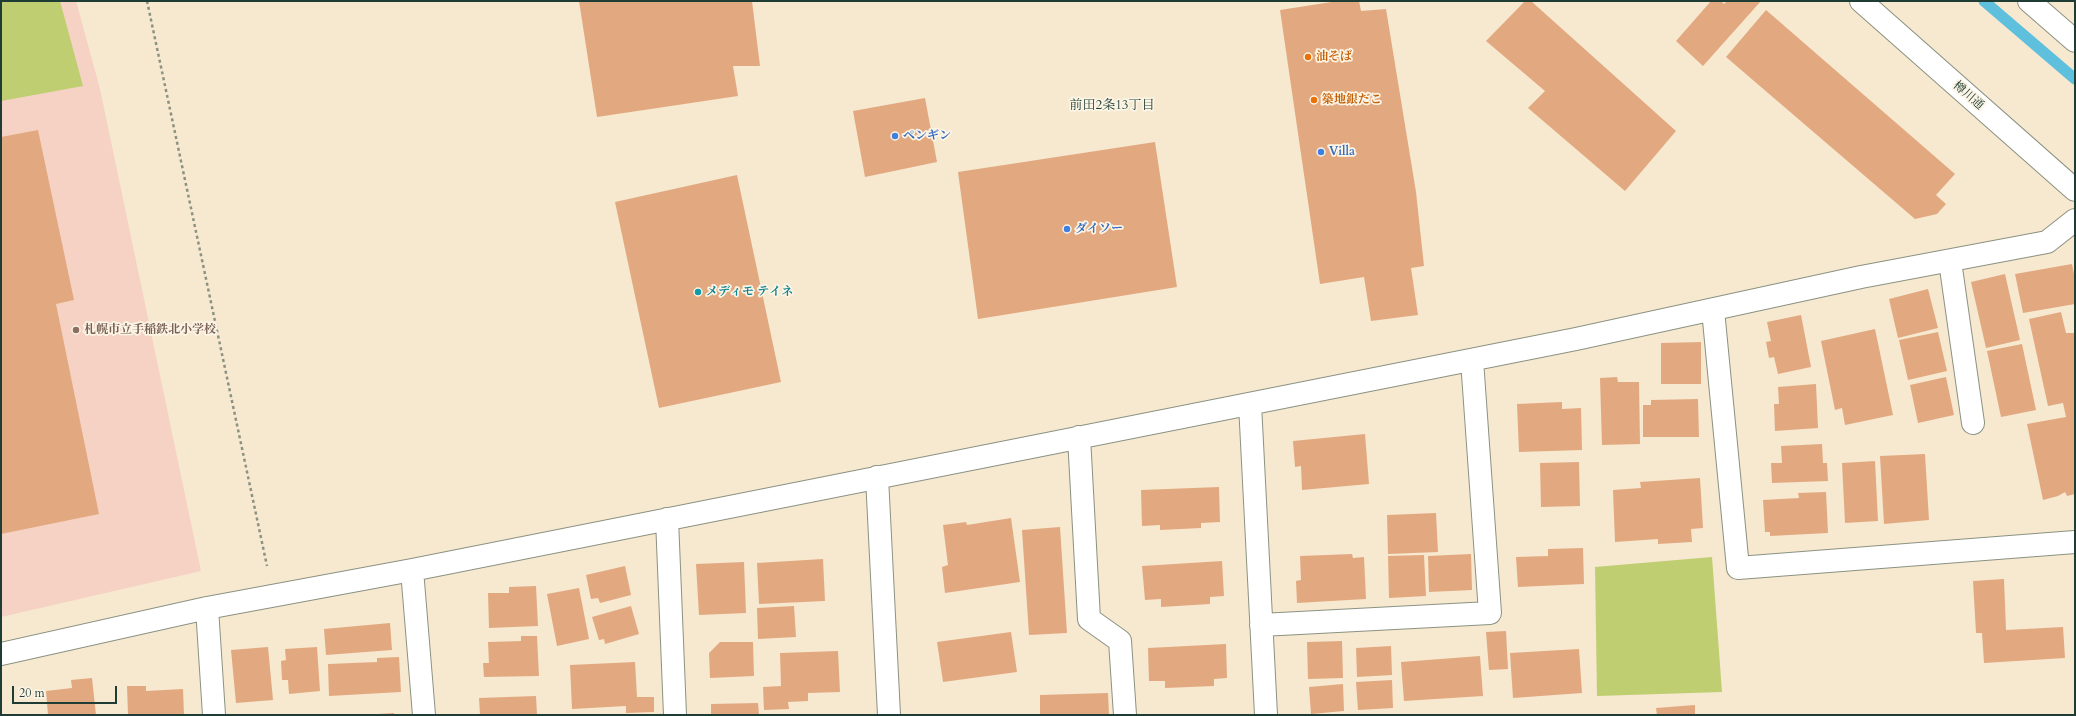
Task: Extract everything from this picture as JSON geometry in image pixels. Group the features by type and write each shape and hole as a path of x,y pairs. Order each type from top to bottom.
{"street":[{"name":"樽川通","path":"1861,1 2075,190"},
{"path":"2030,1 2075,41"},
{"path":"1,654 207,608 412,570 667,518 1472,360 1713,310 1861,277 2047,242 2075,220"},
{"path":"1950,261 1973,423"},
{"path":"1713,310 1738,568 2075,542"},
{"path":"1261,625 1490,613 1472,360"},
{"path":"1250,404 1266,715"},
{"path":"1079,437 1089,619 1120,641 1125,715"},
{"path":"877,477 889,715"},
{"path":"667,518 675,715"},
{"path":"412,570 424,715"},
{"path":"207,608 214,715"}],"path":[{"path":"147,1 267,570"}],"shaded area":[{"name":"札幌市立手稲鉄北小学校","path":"1,1 76,1 100,89 201,571 1,617"}],"green space":[{"path":"1,1 60,1 83,86 1,101"},
{"path":"1712,557 1722,692 1597,696 1595,567"}],"building":[{"path":"579,1 752,1 760,66 733,66 738,96 597,117"},
{"path":"1338,1 1359,1 1361,11 1386,9 1416,192 1424,266 1411,268 1418,315 1371,321 1364,277 1320,284 1280,10"},
{"path":"1525,1 1531,1 1676,131 1625,191 1528,108 1545,91 1486,41"},
{"path":"1711,1 1721,1 1724,4 1727,1 1761,1 1703,66 1676,41"},
{"path":"1766,10 1955,174 1936,195 1946,204 1937,214 1915,219 1726,57"},
{"name":"ペンギン","path":"925,98 937,162 865,177 853,111"},
{"path":"38,130 74,300 56,304 99,514 1,534 1,137"},
{"name":"ダイソー","path":"1155,142 1177,287 978,319 958,172"},
{"name":"メディモ テイネ","path":"737,175 781,382 659,408 615,202"},
{"path":"2072,264 2075,279 2075,304 2023,313 2015,274"},
{"path":"2005,274 2020,340 1986,348 1971,282"},
{"path":"1928,289 1938,328 1898,338 1889,299"},
{"path":"2061,312 2066,333 2075,333 2075,494 2067,496 2065,492 2058,496 2043,500 2027,424 2066,417 2063,403 2048,406 2029,319"},
{"path":"1801,315 1811,367 1778,374 1774,357 1769,358 1766,342 1771,341 1767,322"},
{"path":"1875,329 1893,415 1845,425 1842,408 1835,410 1821,341"},
{"path":"1938,332 1947,371 1908,380 1899,340"},
{"path":"1701,342 1701,384 1661,384 1661,343"},
{"path":"2022,344 2036,410 2001,417 1987,351"},
{"path":"1617,377 1618,382 1639,382 1640,444 1602,445 1600,378"},
{"path":"1946,377 1954,415 1918,423 1910,385"},
{"path":"1816,384 1818,428 1775,431 1774,404 1779,404 1778,387"},
{"path":"1698,399 1699,437 1643,437 1643,405 1651,405 1651,400"},
{"path":"1562,402 1562,409 1581,408 1582,450 1519,452 1517,404"},
{"path":"1365,434 1369,484 1302,490 1301,466 1295,467 1293,441"},
{"path":"1822,444 1823,463 1827,463 1828,481 1772,483 1771,463 1782,463 1781,446"},
{"path":"1925,454 1929,520 1884,524 1880,456"},
{"path":"1875,461 1878,521 1845,523 1842,463"},
{"path":"1579,462 1580,506 1541,507 1540,463"},
{"path":"1700,478 1703,528 1691,529 1692,542 1658,544 1658,539 1615,542 1613,490 1641,488 1640,482"},
{"path":"1219,487 1220,522 1201,523 1201,528 1160,530 1160,525 1142,526 1141,490"},
{"path":"1826,492 1828,533 1770,536 1770,532 1765,532 1763,500 1799,498 1798,493"},
{"path":"1436,513 1438,552 1388,554 1387,515"},
{"path":"1011,518 1020,582 945,593 942,567 948,565 943,525 966,522 967,525"},
{"path":"1060,527 1067,633 1029,635 1022,530"},
{"path":"1583,548 1584,584 1518,587 1516,557 1548,556 1548,549"},
{"path":"1352,554 1353,558 1364,557 1366,599 1297,603 1296,581 1301,580 1300,556"},
{"path":"1471,554 1472,590 1429,592 1428,556"},
{"path":"1424,555 1426,596 1389,598 1388,556"},
{"path":"823,559 825,601 759,604 757,563"},
{"path":"1222,561 1224,596 1210,597 1210,604 1161,607 1161,599 1145,600 1142,566"},
{"path":"744,562 746,613 699,615 696,564"},
{"path":"625,566 631,595 600,603 598,598 591,599 586,575"},
{"path":"2004,579 2006,630 2063,627 2065,658 1984,663 1982,633 1976,633 1973,581"},
{"path":"536,586 538,626 489,628 488,593 509,593 509,587"},
{"path":"579,588 589,639 557,646 547,594"},
{"path":"631,606 639,634 605,644 604,639 599,640 592,617"},
{"path":"794,606 796,637 758,639 757,608"},
{"path":"390,623 392,650 326,655 324,629"},
{"path":"1506,631 1508,669 1489,670 1486,632"},
{"path":"1011,632 1017,672 943,682 937,642"},
{"path":"521,636 537,636 539,676 484,677 483,663 489,663 488,642 521,641"},
{"path":"1342,641 1343,678 1308,679 1307,642"},
{"path":"720,642 753,642 754,676 710,678 709,653"},
{"path":"1226,644 1227,678 1214,679 1214,686 1165,688 1165,681 1149,681 1148,648"},
{"path":"1391,646 1392,675 1357,677 1356,648"},
{"path":"268,647 273,700 236,703 231,650"},
{"path":"317,647 320,691 289,694 288,680 282,680 281,661 286,660 285,649"},
{"path":"1579,649 1582,693 1513,698 1510,653"},
{"path":"838,651 840,692 808,693 808,701 788,702 789,709 764,710 763,687 781,686 780,653"},
{"path":"1480,656 1483,696 1404,701 1401,662"},
{"path":"399,657 401,692 329,696 328,664 377,662 377,658"},
{"path":"635,662 637,697 654,697 654,712 626,713 626,706 572,709 570,665"},
{"path":"92,678 96,715 48,715 46,691 72,688 71,680"},
{"path":"1392,680 1393,708 1358,710 1356,682"},
{"path":"1343,684 1344,711 1311,714 1309,687"},
{"path":"127,686 146,686 146,691 183,689 184,715 128,715"},
{"path":"1108,693 1109,715 1040,715 1040,695"},
{"path":"536,696 537,715 480,715 479,698"},
{"path":"758,703 759,715 711,715 711,704"},
{"path":"1695,705 1695,715 1657,715 1656,708"},
{"path":"394,713 394,715 378,715 378,714"}],"waterway":[{"path":"1984,1 2075,79"}],"place":[{"name":"油そば","path":"1308,57"},
{"name":"築地銀だこ","path":"1314,100"},
{"name":"ペンギン","path":"895,136"},
{"name":"Villa","path":"1321,152"},
{"name":"ダイソー","path":"1067,229"},
{"name":"メディモ テイネ","path":"698,292"},
{"name":"札幌市立手稲鉄北小学校","path":"76,330"}],"district":[{"name":"前田2条13丁目","path":"1112,106"}]}
